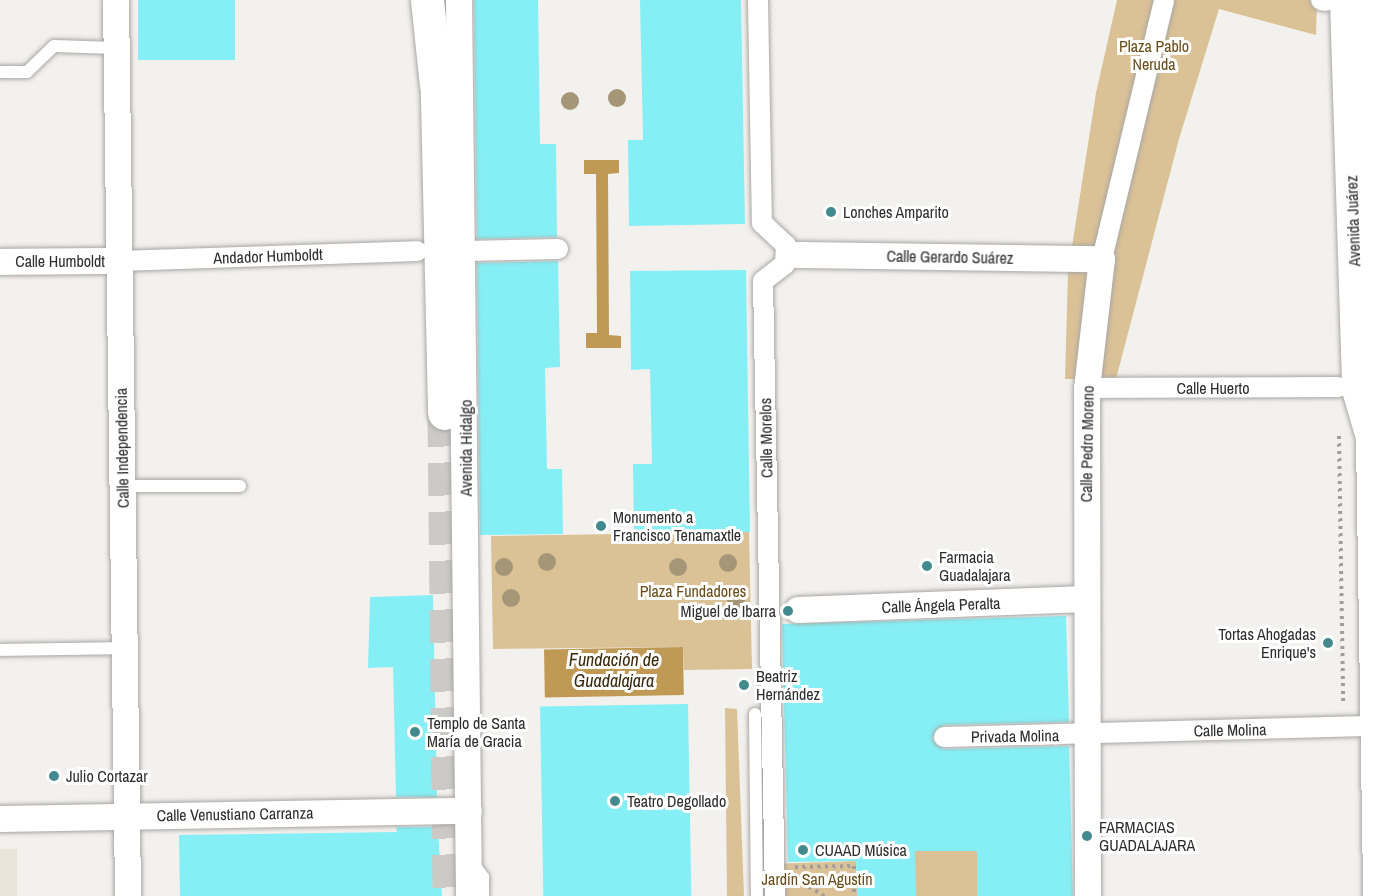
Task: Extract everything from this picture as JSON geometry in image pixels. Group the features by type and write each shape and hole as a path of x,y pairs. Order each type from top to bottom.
{"main road":[{"path":"427,0 436,86"},
{"name":"Avenida Hidalgo","path":"435,0 444,413"},
{"name":"Avenida Juárez","path":"1348,1 1383,388 1372,439 1379,726 1379,896"}],"street":[{"name":"Calle Independencia","path":"116,0 128,896"},
{"name":"Avenida Hidalgo","path":"459,0 465,251 469,896"},
{"name":"Calle Morelos","path":"758,0 762,223 786,245 785,264 763,281 775,896"},
{"name":"Calle Pedro Moreno","path":"1088,896 1085,599 1088,388 1102,259 1164,0"},
{"path":"465,251 558,249"},
{"name":"Andador Humboldt","path":"119,261 417,251"},
{"name":"Calle Gerardo Suárez","path":"797,255 1102,259"},
{"name":"Calle Humboldt","path":"0,262 119,261"},
{"name":"Calle Huerto","path":"1088,388 1338,387"},
{"name":"Calle Ángela Peralta","path":"798,610 1085,599"},
{"name":"Calle Molina","path":"1085,734 1379,726"},
{"name":"Privada Molina","path":"944,737 1085,734"},
{"name":"Calle Venustiano Carranza","path":"0,819 470,811"}],"lane":[{"path":"0,72 27,72 54,46 116,48"},
{"path":"123,486 240,486"},
{"path":"1,650 125,648"},
{"path":"755,714 757,896"},
{"path":"469,857 483,877 483,896"}],"path":[{"path":"775,867 854,866 854,896"}],"shaded area":[{"path":"0,849 17,849 17,896 0,896"}],"green space":[{"name":"Plaza Pablo Neruda","path":"1117,0 1317,0 1316,35 1219,9 1179,139 1116,379 1065,379 1068,272 1096,93"},
{"name":"Plaza Fundadores","path":"749,532 752,669 684,670 683,647 493,649 491,536"},
{"path":"725,708 737,709 744,896 727,896"},
{"path":"915,851 977,851 977,896 915,896"},
{"name":"Jardín San Agustín","path":"856,861 857,896 778,896 777,864"}],"water":[{"path":"584,160 619,160 619,173 608,174 609,335 621,336 621,348 586,348 586,333 597,333 596,174 584,174"},
{"name":"Fundación de Guadalajara","path":"683,647 684,695 545,697 544,649"}],"building":[{"path":"138,0 235,0 235,60 138,60"},
{"path":"474,0 538,0 540,144 556,144 557,237 477,239"},
{"path":"640,0 741,0 745,224 629,226 628,140 643,140"},
{"path":"558,261 560,367 545,368 547,469 562,469 563,534 480,535 477,263"},
{"path":"746,270 750,532 634,534 633,464 652,464 650,369 631,370 630,271"},
{"name":"Templo de Santa María de Gracia","path":"433,595 437,797 396,797 393,667 368,668 370,597"},
{"path":"1066,616 1069,722 944,725 932,738 944,749 1069,746 1073,896 977,896 977,851 915,851 916,896 857,896 856,861 788,862 782,624"},
{"name":"Teatro Degollado","path":"688,704 691,896 543,896 540,707"},
{"path":"396,827 438,827 442,896 180,896 179,835 397,832"}],"tunnel":[{"path":"444,413 449,896"}],"place":[{"name":"Lonches Amparito","path":"831,212"},
{"name":"Monumento a Francisco Tenamaxtle","path":"601,526"},
{"name":"Farmacia Guadalajara","path":"927,566"},
{"name":"Miguel de Ibarra","path":"788,611"},
{"name":"Tortas Ahogadas Enrique's","path":"1328,643"},
{"name":"Beatriz Hernández","path":"744,685"},
{"name":"Templo de Santa María de Gracia","path":"415,732"},
{"name":"Julio Cortazar","path":"54,776"},
{"name":"Teatro Degollado","path":"615,801"},
{"name":"FARMACIAS GUADALAJARA","path":"1087,836"},
{"name":"CUAAD Música","path":"803,850"}]}
